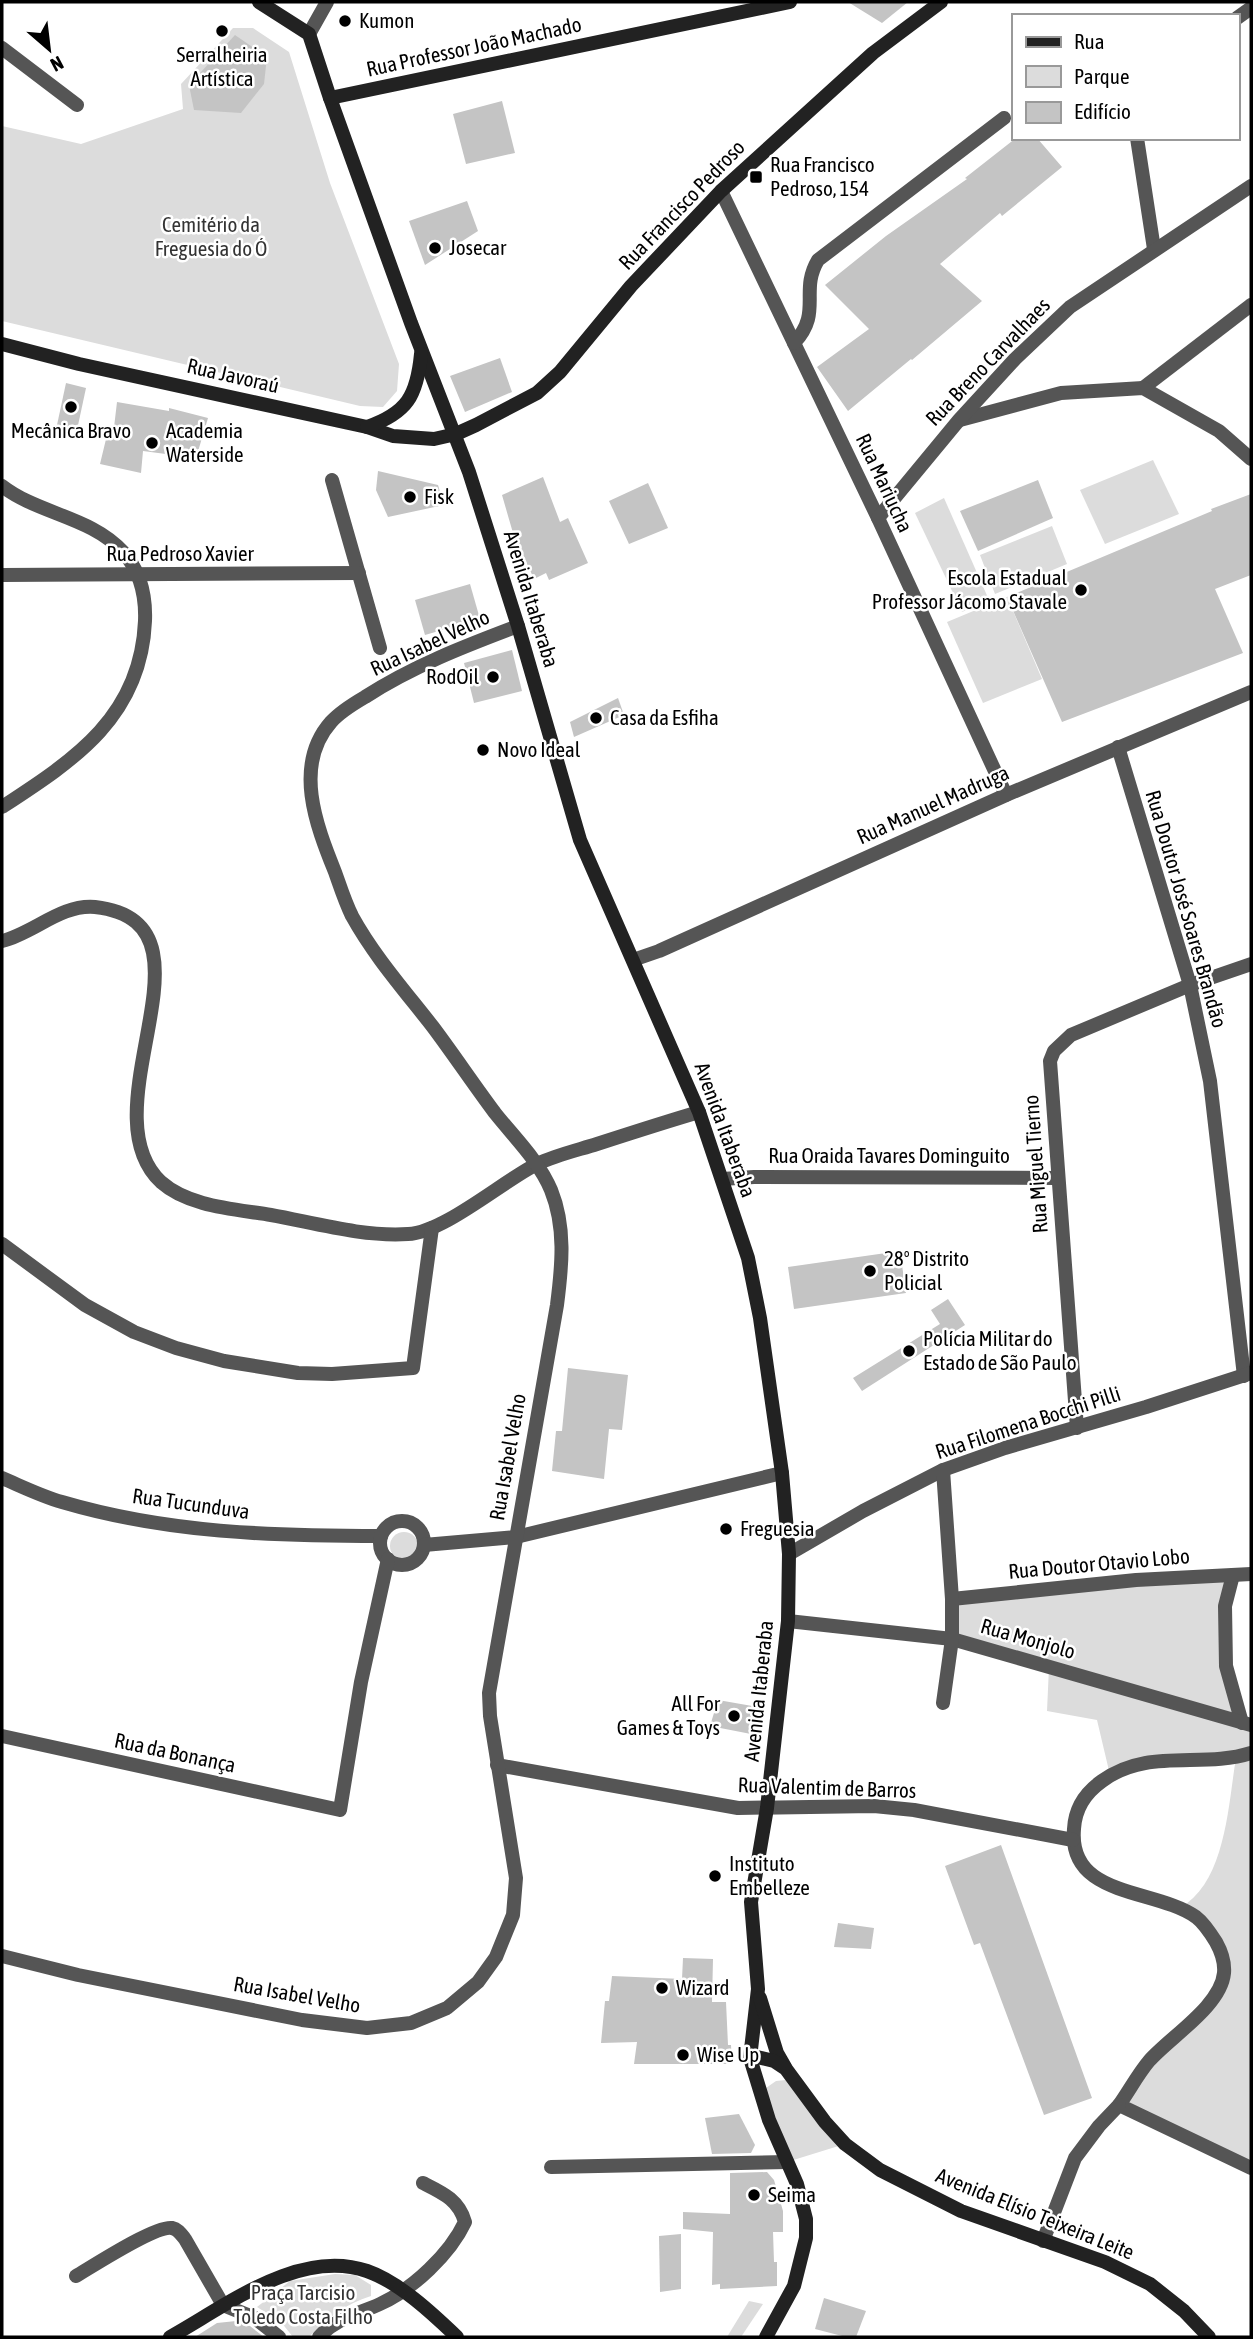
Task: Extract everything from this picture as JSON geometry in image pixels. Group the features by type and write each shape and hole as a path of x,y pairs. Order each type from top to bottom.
{"main road":[{"path":"259,2 309,34"},
{"name":"Rua Professor João Machado","path":"330,98 790,2"},
{"name":"Rua Francisco Pedroso","path":"456,434 528,398 560,372 631,286 721,191 925,7 941,2"},
{"name":"Avenida Itaberaba","path":"309,34 421,350 456,434 518,626 580,840 698,1112 748,1258 760,1318 782,1473 789,1554 788,1621 767,1808 751,1902 758,1989 750,2058 769,2120 803,2202 806,2238 794,2286 766,2337"},
{"name":"Rua Javoraú","path":"2,344 79,364 367,427 393,436 434,439 456,434"},
{"path":"367,427 385,421 403,409 414,393 419,376 421,350"},
{"name":"Avenida Elísio Teixeira Leite","path":"758,1989 776,2053 825,2122 845,2144 880,2170 961,2211 1105,2262 1150,2284 1184,2311 1209,2337"},
{"path":"750,2058 774,2060 786,2069"},
{"path":"170,2337 223,2305 289,2274 322,2265 368,2271 404,2292 457,2337"}],"street":[{"path":"309,34 327,2"},
{"path":"2,48 77,104"},
{"path":"794,344 805,332 810,317 811,272 818,260 1004,118"},
{"path":"1137,140 1154,249"},
{"name":"Rua Breno Carvalhaes","path":"878,518 959,420 1014,359 1070,307 1251,186"},
{"name":"Rua Mariucha","path":"721,191 878,518 1006,795"},
{"path":"1143,388 1251,305"},
{"path":"959,420 1061,393 1143,388 1219,431 1251,459"},
{"path":"332,480 380,648"},
{"path":"2,486 15,496 106,537 124,553 139,576 145,603 144,637 133,684 107,722 82,751 2,807"},
{"name":"Rua Pedroso Xavier","path":"2,575 359,573"},
{"name":"Rua Isabel Velho","path":"2,1956 78,1975 302,2020 367,2028 411,2023 447,2008 478,1982 496,1956 513,1915 516,1878 497,1765 489,1693 557,1305 563,1258 560,1224 551,1190 537,1164 375,953 352,915 319,831 311,794 311,762 319,738 332,720 384,684 459,648 518,626"},
{"name":"Rua Manuel Madruga","path":"633,960 659,951 1006,795 1251,692"},
{"name":"Rua Doutor José Soares Brandão","path":"1118,747 1190,985 1210,1080 1248,1374"},
{"path":"2,941 26,933 57,915 76,908 95,907 129,916 142,926 154,948 157,977 141,1071 137,1127 142,1152 162,1182 182,1195 210,1204 347,1229 410,1234 432,1228 537,1164 698,1112"},
{"name":"Rua Miguel Tierno","path":"1077,1428 1050,1061 1054,1051 1071,1035 1190,985 1251,964"},
{"name":"Rua Oraida Tavares Dominguito","path":"722,1179 1057,1178"},
{"path":"2,1244 85,1305 145,1336 224,1361 298,1373 332,1374 412,1368 432,1228"},
{"name":"Rua Filomena Bocchi Pilli","path":"789,1554 943,1469 1248,1374"},
{"path":"943,1469 952,1600 952,1639 943,1703"},
{"path":"424,1545 516,1537 782,1473"},
{"name":"Rua Tucunduva","path":"2,1478 60,1502 154,1523 215,1532 381,1536"},
{"path":"395,1522 410,1522 421,1531 424,1545 417,1558 411,1562 397,1564 388,1559 382,1550 381,1536 384,1530 395,1522"},
{"name":"Rua da Bonança","path":"2,1736 340,1810 361,1682 388,1559"},
{"path":"1233,1574 1225,1606 1226,1667 1247,1724"},
{"name":"Rua Doutor Otavio Lobo","path":"952,1600 1136,1580 1251,1574"},
{"name":"Rua Monjolo","path":"788,1621 952,1639 1247,1724"},
{"path":"1043,2241 1075,2158 1119,2105 1149,2062 1202,2011 1216,1992 1224,1974 1221,1952 1198,1919 1180,1908 1101,1882 1086,1871 1076,1855 1073,1840 1079,1807 1088,1791 1110,1775 1129,1766 1150,1761 1236,1758 1251,1753"},
{"name":"Rua Valentim de Barros","path":"497,1765 738,1808 874,1806 914,1810 1073,1840"},
{"path":"1119,2105 1251,2168"},
{"path":"551,2167 787,2162"},
{"path":"319,2337 336,2321 404,2292 457,2239 465,2222 461,2208 447,2194 424,2183"},
{"path":"76,2276 155,2231 170,2228 177,2230 185,2239 223,2305 255,2318 279,2337"}],"green space":[{"name":"Cemitério da Freguesia do Ó","path":"233,28 253,28 289,52 330,183 399,364 397,391 383,407 360,406 2,321 2,126 81,144 183,109 181,84"},
{"path":"1153,460 1179,514 1105,544 1080,490"},
{"path":"944,498 989,600 962,612 915,513"},
{"path":"1052,526 1067,564 995,594 980,555"},
{"path":"1007,597 1042,679 983,703 947,622"},
{"path":"404,1532 414,1536 418,1546 414,1556 404,1560 394,1556 390,1546 394,1536"},
{"path":"1233,1575 1226,1666 1242,1722 1251,1725 1251,1752 1110,1775 1097,1720 1047,1711 1049,1667 952,1639 952,1599"},
{"path":"1251,1753 1251,2168 1120,2105 1216,1992 1221,1952 1180,1908 1195,1896 1216,1862 1227,1819 1236,1758"},
{"path":"786,2080 845,2144 787,2162 760,2092 776,2081"},
{"name":"Praça Tarcisio Toledo Costa Filho","path":"335,2274 355,2275 371,2285 371,2296 337,2312 309,2337 293,2337 281,2322 257,2307 290,2281"},
{"path":"749,2301 763,2304 741,2337 727,2337"}],"building":[{"path":"848,2 908,2 882,23"},
{"path":"235,35 267,57 264,84 241,113 194,110 189,85"},
{"path":"502,101 515,153 466,164 453,114"},
{"path":"1013,140 1039,140 1062,167 1002,216 1000,213 940,264 982,301 848,411 817,367 869,329 825,285 886,236 967,179 965,178"},
{"name":"Josecar","path":"467,201 478,231 425,265 409,221"},
{"path":"500,358 512,392 465,412 450,376"},
{"name":"Mecânica Bravo","path":"66,383 86,388 77,430 57,425"},
{"name":"Academia Waterside","path":"117,402 169,411 169,408 208,418 196,458 143,451 141,473 100,464 107,435 113,436"},
{"name":"Fisk","path":"378,471 438,485 444,505 388,517 376,490"},
{"path":"543,477 560,522 568,518 588,563 549,580 546,573 534,579 513,533 502,495"},
{"path":"1038,480 1053,518 978,551 960,511"},
{"path":"648,483 668,528 629,544 609,501"},
{"path":"1251,494 1251,575 1215,589 1243,653 1062,722 1007,597"},
{"path":"470,584 480,619 425,635 415,600"},
{"name":"RodOil","path":"512,650 522,691 474,703 464,663"},
{"name":"Casa da Esfiha","path":"618,698 624,715 574,737 570,722"},
{"path":"900,1251 906,1293 794,1309 788,1267"},
{"name":"Polícia Militar do Estado de São Paulo","path":"948,1299 965,1325 862,1391 853,1378 940,1324 931,1310"},
{"path":"568,1368 628,1375 622,1430 609,1429 604,1479 552,1471 556,1431 562,1431"},
{"name":"All For Games & Toys","path":"718,1700 758,1707 751,1734 710,1726"},
{"path":"1001,1845 1092,2098 1044,2115 980,1943 974,1945 945,1866"},
{"path":"838,1923 874,1928 871,1949 834,1947"},
{"path":"683,1958 713,1959 712,2002 726,2002 728,2045 731,2045 732,2064 634,2064 637,2042 601,2043 605,2001 609,2001 612,1976 682,1979"},
{"path":"739,2114 755,2145 751,2153 712,2154 705,2118"},
{"path":"767,2172 774,2180 783,2211 783,2232 773,2232 777,2286 720,2289 720,2284 712,2285 713,2232 683,2229 683,2212 730,2214 730,2173"},
{"path":"681,2234 681,2289 660,2292 659,2236"},
{"path":"824,2298 866,2311 856,2337 815,2329"},
{"path":"236,2321 250,2326 264,2337 195,2337 217,2323"}],"place":[{"name":"Kumon","path":"345,21"},
{"name":"Serralheiria Artística","path":"222,31"},
{"name":"Rua Francisco Pedroso, 154","path":"756,177"},
{"name":"Josecar","path":"435,248"},
{"name":"Mecânica Bravo","path":"71,407"},
{"name":"Academia Waterside","path":"152,443"},
{"name":"Fisk","path":"410,497"},
{"name":"Escola Estadual Professor Jácomo Stavale","path":"1081,590"},
{"name":"RodOil","path":"493,677"},
{"name":"Casa da Esfiha","path":"596,718"},
{"name":"Novo Ideal","path":"483,750"},
{"name":"28º Distrito Policial","path":"870,1271"},
{"name":"Polícia Militar do Estado de São Paulo","path":"909,1351"},
{"name":"Freguesia","path":"726,1529"},
{"name":"All For Games & Toys","path":"734,1716"},
{"name":"Instituto Embelleze","path":"715,1876"},
{"name":"Wizard","path":"662,1988"},
{"name":"Wise Up","path":"683,2055"},
{"name":"Seima","path":"754,2195"}]}
